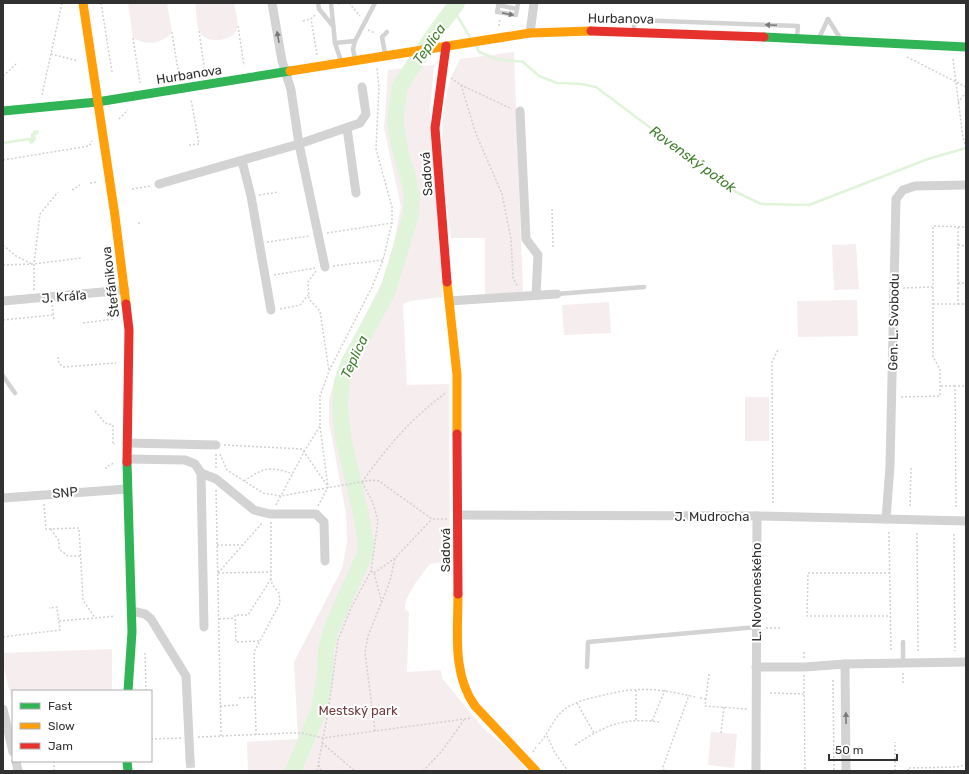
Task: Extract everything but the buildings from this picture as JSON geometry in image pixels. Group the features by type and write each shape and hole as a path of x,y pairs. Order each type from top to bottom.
{"street":[{"name":"Štefánikova","path":"83,3 97,102 116,216 125,290 129,344 127,489 132,611 128,690"},
{"path":"272,3 285,72 291,90 299,144 322,267"},
{"path":"530,33 534,3"},
{"name":"Hurbanova","path":"3,111 97,102 530,33 609,30 964,46"},
{"name":"Sadová","path":"446,46 438,96 435,128 449,301 457,375 454,517 458,665 462,683 467,695 475,706 536,771"},
{"path":"159,184 299,144 360,123 366,114 362,87"},
{"path":"520,112 526,239 538,255 536,295"},
{"path":"347,128 356,193"},
{"path":"242,161 250,196 270,310"},
{"name":"Gen. L. Svobodu","path":"886,520 890,466 896,199 903,190 915,186 966,185"},
{"name":"J. Kráľa","path":"3,301 125,290"},
{"path":"449,301 557,294"},
{"path":"127,443 216,444"},
{"path":"127,459 185,460 195,464 201,473 204,627"},
{"path":"201,473 216,479 254,510 270,514 316,514 324,522 325,561"},
{"name":"SNP","path":"3,498 127,489"},
{"name":"J. Mudrocha","path":"454,517 757,516 966,521"},
{"name":"L. Novomeského","path":"756,771 757,516"},
{"path":"132,611 145,614 151,619 186,676 185,738 190,758"},
{"path":"756,667 966,662"},
{"path":"846,664 846,771"},
{"path":"3,708 9,742"}],"lane":[{"path":"318,3 319,9 333,26"},
{"path":"331,3 335,43 341,62"},
{"path":"355,60 353,49 355,41 375,3"},
{"path":"498,4 497,12 516,15 518,3"},
{"path":"818,39 828,19 842,41"},
{"path":"634,31 634,20 798,26 797,38"},
{"path":"385,55 382,37 387,32"},
{"path":"335,43 355,41"},
{"path":"557,294 644,287"},
{"path":"3,376 15,393"},
{"path":"587,667 588,642 757,627"},
{"path":"903,642 903,663"}],"path":[{"path":"42,97 62,3"},
{"path":"101,3 112,72"},
{"path":"349,3 368,30 382,37"},
{"path":"304,21 311,19"},
{"path":"238,26 244,67"},
{"name":"Hurbanova","path":"199,31 205,73"},
{"name":"Hurbanova","path":"172,32 179,77"},
{"path":"133,38 140,83"},
{"path":"906,53 906,56 966,87"},
{"path":"51,54 78,61"},
{"path":"953,55 958,104 963,138 966,144"},
{"path":"3,76 16,64"},
{"path":"316,514 316,509 328,486 320,426 320,396 329,371 372,287 385,253 392,223 392,207 376,149 379,88 377,67"},
{"path":"448,76 461,85 520,112"},
{"path":"461,85 476,134 502,194 512,239 513,278 520,290"},
{"path":"958,104 966,92"},
{"path":"189,146 198,144 191,99"},
{"path":"119,119 126,111 132,108"},
{"path":"3,160 89,146 92,141"},
{"path":"90,183 100,182"},
{"path":"72,190 80,185"},
{"path":"132,189 149,187"},
{"path":"34,298 34,264 40,214 58,192"},
{"path":"250,196 279,192"},
{"path":"552,209 553,247"},
{"path":"899,397 940,396 940,369 933,356 933,226 966,227"},
{"path":"958,227 958,304"},
{"path":"3,245 16,256 34,264"},
{"path":"958,245 966,246"},
{"path":"3,265 34,264 81,258"},
{"path":"322,267 308,282 308,295 309,299 320,311 329,371"},
{"path":"958,283 966,283"},
{"path":"903,288 933,287"},
{"path":"270,310 300,306 308,295"},
{"path":"51,297 54,319"},
{"path":"933,304 966,304"},
{"path":"3,320 53,315"},
{"path":"83,323 115,320"},
{"path":"773,503 772,362 778,350"},
{"path":"58,357 59,364 64,367 116,362"},
{"path":"940,386 966,386"},
{"path":"955,386 956,507"},
{"path":"362,482 391,443 422,410 449,390"},
{"path":"95,411 105,423 112,425 113,444 115,444"},
{"path":"218,573 270,514 293,474 304,450 320,426"},
{"path":"216,444 227,470 263,493 281,496 328,486 372,480 378,482 432,519 454,517"},
{"path":"216,444 304,450"},
{"path":"216,444 221,736"},
{"path":"304,450 328,486"},
{"path":"106,469 106,467 114,463"},
{"path":"910,506 911,466"},
{"path":"244,481 262,469 278,469 293,474"},
{"path":"317,771 338,640 351,608 371,571 378,521 373,503 362,482"},
{"path":"44,494 46,529 79,528 82,600 95,618"},
{"path":"256,735 254,652 280,603 279,593 272,584 271,579 270,514"},
{"path":"374,573 396,558 432,519"},
{"path":"51,529 59,541 59,549 68,556 81,556"},
{"path":"889,532 891,652"},
{"path":"917,533 918,652"},
{"path":"954,534 955,651"},
{"path":"217,545 243,545"},
{"path":"375,731 365,652 368,636 390,581 396,558"},
{"path":"371,571 374,573 382,603"},
{"path":"218,573 271,572"},
{"path":"890,573 808,573 807,616 890,616"},
{"path":"260,641 236,642 234,615 248,615 271,579"},
{"path":"3,637 60,630 57,607 49,608"},
{"path":"59,621 115,616"},
{"path":"218,619 235,618"},
{"path":"757,627 782,628"},
{"path":"804,652 805,771"},
{"path":"145,653 146,690"},
{"path":"903,663 903,683"},
{"path":"709,674 705,706 756,709"},
{"path":"833,680 834,771"},
{"path":"636,689 636,720"},
{"path":"540,744 547,736 557,717 577,703 610,693 636,689 665,690 695,697"},
{"path":"652,721 665,690"},
{"path":"770,693 804,694"},
{"path":"664,771 663,767 689,695"},
{"path":"239,698 255,697"},
{"path":"700,698 706,699"},
{"path":"577,703 594,733"},
{"path":"220,706 239,705"},
{"path":"721,733 724,707"},
{"path":"152,739 302,733 323,738 464,720 476,717"},
{"path":"423,771 442,751 464,720"},
{"path":"575,745 607,726 636,720 659,722"},
{"path":"547,736 555,753 568,771"},
{"path":"895,742 895,771"},
{"path":"322,743 355,771"},
{"path":"319,765 321,771"},
{"path":"908,771 908,768 956,767 966,765"}],"green space":[{"path":"128,3 167,3 172,32 164,39 148,43 138,41 133,38"},
{"path":"195,3 234,3 238,22 235,33 225,39 219,40 213,40 202,35 198,28"},
{"path":"514,52 523,293 485,297 485,238 451,238 444,180 442,138 445,98 453,72 460,59"},
{"name":"Mestský park","path":"434,65 430,111 443,297 410,301 403,304 407,385 449,384 450,561 430,564 414,585 406,603 405,609 409,612 407,672 441,670 442,678 483,728 514,754 528,771 248,771 247,742 298,739 294,662 342,569 347,541 346,514 329,422 329,400 335,378 344,357 383,280 393,248 401,207 384,128 388,70"},
{"path":"856,244 859,289 834,290 832,245"},
{"path":"857,300 858,336 798,337 797,301"},
{"path":"609,302 611,333 564,335 562,305"},
{"path":"745,397 769,397 769,441 745,441"},
{"path":"112,649 112,690 12,690 12,703 3,663 3,653"},
{"path":"711,732 737,734 734,768 708,765"}],"shaded area":[{"path":"38,130 39,134 35,135 36,140 34,143 30,144 29,139 31,138 31,134 33,131"}],"waterway":[{"name":"Teplica","path":"293,771 319,710 325,674 326,649 332,627 364,556 366,544 361,515 343,437 340,406 342,382 349,362 387,293 411,215 412,196 401,154 395,121 400,86 432,37 457,3"},
{"name":"Rovenský potok","path":"453,9 470,37"},
{"name":"Rovenský potok","path":"476,46 479,52 497,59 523,62 539,76 557,83 581,84 596,87 736,192 761,204 809,205 928,159 966,148"},
{"path":"3,143 29,139"}],"tunnel":[{"path":"190,759 191,771"}],"traffic: fast":[{"path":"764,37 966,47"},
{"path":"3,111 97,102 290,71"},
{"path":"127,462 132,632 128,690"},
{"path":"127,762 128,771"}],"traffic: slow":[{"path":"83,3 115,216 126,304"},
{"path":"290,71 530,33 591,31"},
{"path":"447,282 457,375 457,434"},
{"path":"458,594 458,652 463,680 468,694 475,706 536,771"}],"traffic: jam":[{"path":"591,31 764,37"},
{"path":"446,46 435,128 447,282"},
{"path":"126,304 129,330 127,462"},
{"path":"457,434 458,594"}]}
